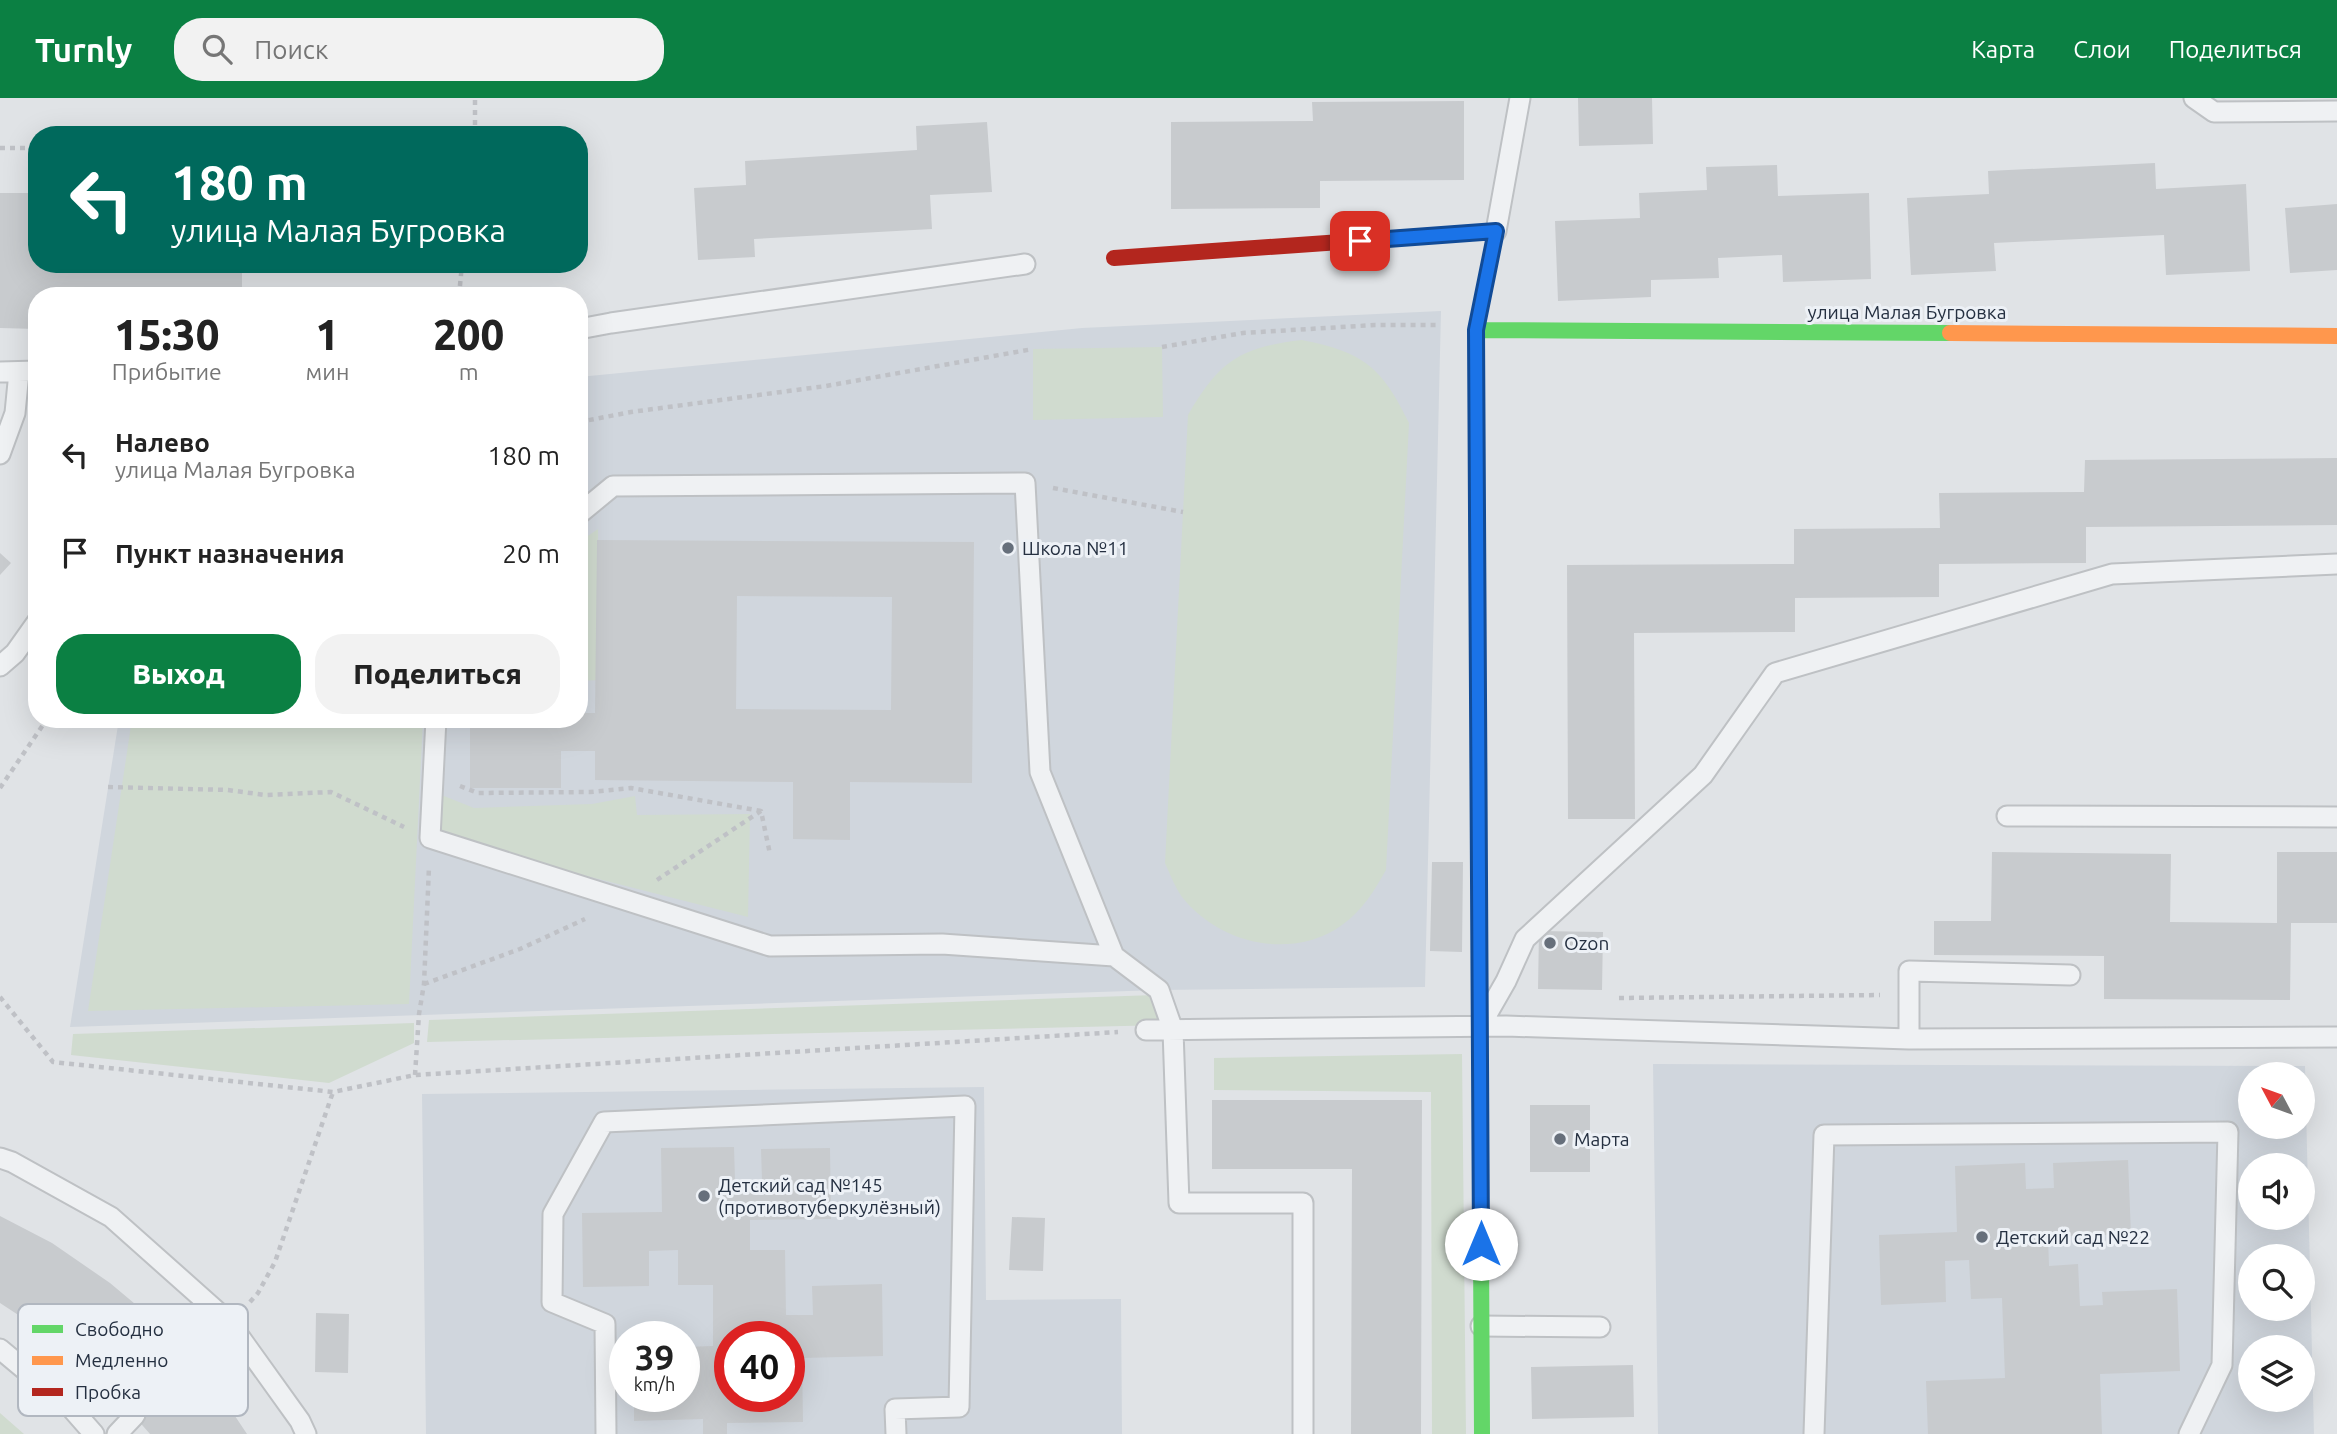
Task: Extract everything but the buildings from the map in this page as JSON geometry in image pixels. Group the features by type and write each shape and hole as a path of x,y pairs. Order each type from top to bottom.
{"street":[{"path":"1114,258 1496,231 1476,330 1482,1434"},
{"name":"улица Малая Бугровка","path":"1476,330 2337,336"}],"lane":[{"path":"1496,231 1520,98"},
{"path":"2194,98 2214,112 2337,111"},
{"path":"588,327 1025,264"},
{"path":"0,454 15,413 19,372"},
{"path":"588,507 613,486 1025,483 1040,772 1114,956 1159,990 1173,1030 1179,1203 1303,1203 1303,1434"},
{"path":"1480,1026 1506,981 1525,939 1703,775 1775,673 2112,573 2337,564"},
{"path":"0,666 15,653 28,635"},
{"path":"436,728 430,838 770,946 942,944 1114,956"},
{"path":"2007,816 2337,817"},
{"path":"1909,1039 1909,971 2070,975"},
{"path":"1146,1030 1480,1026 1909,1039 2337,1037"},
{"path":"606,1434 605,1324 552,1302 553,1214 604,1122 965,1106 959,1408 895,1409 895,1434"},
{"path":"1814,1434 1824,1135 2228,1132 2222,1365 2189,1434"},
{"path":"0,1158 12,1162 111,1217 209,1304"},
{"path":"1481,1326 1600,1327"},
{"path":"248,1348 300,1421 306,1434"},
{"path":"0,1349 18,1364"},
{"path":"78,1416 94,1434"},
{"path":"117,1434 134,1416"}],"path":[{"path":"475,98 475,126"},
{"path":"0,148 28,148"},
{"path":"1162,347 1243,333 1375,325 1443,325 1476,330"},
{"path":"588,420 825,386 1032,349"},
{"path":"1025,483 1183,512"},
{"path":"0,788 41,728"},
{"path":"433,774 478,793 590,792 631,788 761,811"},
{"path":"108,787 228,790 265,795 331,792 379,817 430,838 424,984 415,1075"},
{"path":"761,811 769,854"},
{"path":"424,984 520,949 628,899 761,811"},
{"path":"1617,998 1909,995"},
{"path":"0,997 53,1062 333,1092 415,1075 1146,1030"},
{"path":"258,1293 275,1262 333,1092"}],"shaded area":[{"name":"Школа №11","path":"1441,311 1425,987 1159,990 70,1027 118,728 588,728 588,376 1082,328"},
{"path":"1302,340 1341,350 1368,365 1389,388 1409,423 1386,870 1362,907 1342,925 1322,936 1279,944 1236,936 1197,913 1182,897 1165,863 1188,415 1210,381 1233,360 1262,347"},
{"path":"1162,347 1163,417 1033,420 1033,349"},
{"path":"598,529 600,680 588,681 588,536"},
{"path":"131,728 423,728 409,1004 88,1011"},
{"path":"439,794 474,808 592,804 635,796 637,815 750,814 748,917 563,870 439,832"},
{"path":"1155,995 1167,1025 427,1042 429,1020"},
{"path":"414,1023 414,1043 329,1083 71,1055 73,1034"},
{"path":"1462,1054 1466,1434 1432,1434 1431,1092 1214,1090 1214,1058"},
{"name":"Детский сад №22","path":"1653,1064 2238,1066 2238,1139 2307,1139 2307,1153 2238,1153 2238,1230 2309,1230 2309,1244 2238,1244 2238,1321 2311,1321 2312,1335 2238,1335 2238,1412 2313,1412 2314,1434 1658,1434"},
{"name":"Детский сад №145 (противотуберкулёзный)","path":"984,1087 986,1300 1121,1299 1122,1434 426,1434 422,1094"},
{"path":"0,1413 24,1434 0,1434"}],"traffic: fast":[{"path":"1477,567 1476,330 1485,286"},
{"path":"1476,330 1950,333"},
{"path":"1479,872 1482,1434"}],"traffic: slow":[{"path":"1950,333 2337,336"},
{"path":"1477,567 1479,872"}],"traffic: jam":[{"path":"1114,258 1496,231 1485,286"}],"place":[{"name":"Школа №11","path":"1008,548"},
{"name":"Ozon","path":"1550,943"},
{"name":"Марта","path":"1560,1139"},
{"name":"Детский сад №145 (противотуберкулёзный)","path":"704,1196"},
{"name":"Детский сад №22","path":"1982,1237"}],"route":[{"path":"1360,241 1496,231 1476,330 1481,1244"}]}
